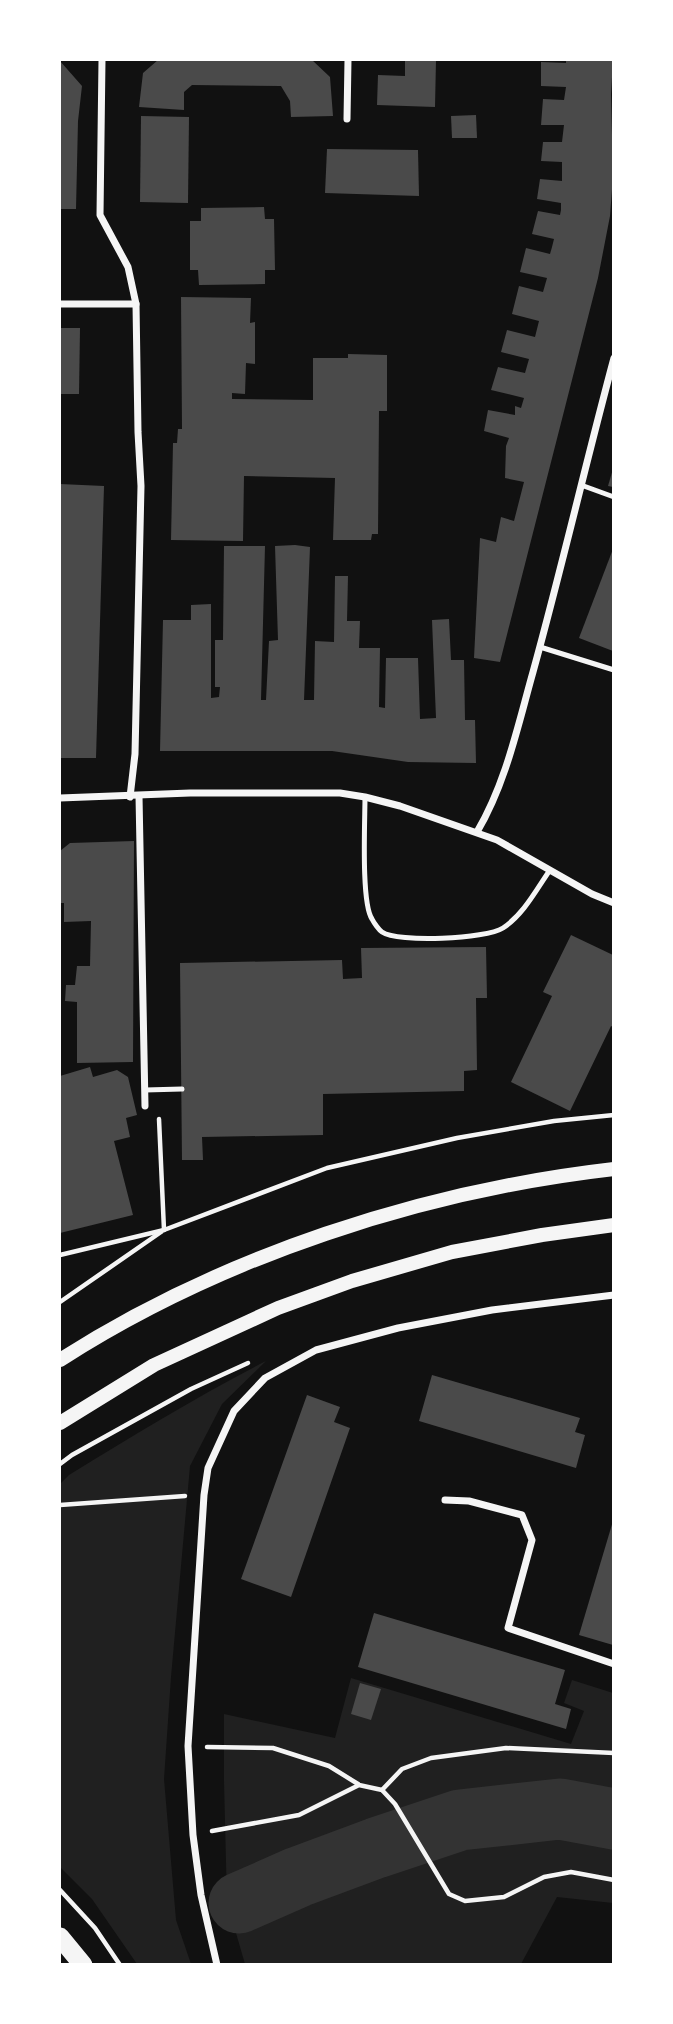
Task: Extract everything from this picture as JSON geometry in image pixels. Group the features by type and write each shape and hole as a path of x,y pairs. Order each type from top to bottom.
{"highway":[{"path":"60,1937 83,1965"}],"main road":[{"path":"60,1360 192,1286 323,1234 471,1192 614,1169"},
{"path":"60,1423 155,1365 278,1308 452,1252 614,1225"}],"street":[{"path":"102,60 100,215 128,267 136,304 141,486 135,754 130,797"},
{"path":"347,119 348,60"},
{"path":"60,304 136,304"},
{"path":"477,832 501,780 540,647 614,358"},
{"path":"60,798 190,793 340,793 365,797 400,806 497,840 592,894 614,903"},
{"path":"139,796 145,1107"},
{"path":"217,1965 201,1895 193,1835 188,1746 204,1495 208,1468 234,1411 265,1378 316,1350 398,1328 492,1310 614,1295"},
{"path":"445,1500 469,1502 522,1515 532,1540 508,1628 614,1664"}],"lane":[{"path":"581,485 614,497"},
{"path":"540,647 614,670"},
{"path":"365,797 367,894 370,917 382,932 411,938 468,937 502,929 525,907 550,870"},
{"path":"145,1090 182,1089"}],"path":[{"path":"145,1107 159,1119 164,1230"},
{"path":"60,1255 164,1230 327,1168 457,1138 554,1121 614,1115"},
{"path":"60,1302 164,1230"},
{"path":"60,1505 204,1495"},
{"path":"188,1746 273,1748 329,1766 359,1785 382,1790 395,1804 449,1894 465,1901 504,1897 544,1877 571,1872 614,1880"},
{"path":"382,1790 402,1769 431,1758 506,1748 614,1753"},
{"path":"193,1835 299,1815 359,1785"},
{"path":"60,1889 94,1928 120,1965"}],"shaded area":[{"path":"266,1361 222,1404 190,1466 164,1779 176,1920 191,1964 137,1964 92,1899 60,1867 60,1484 69,1475 142,1431"},
{"path":"351,1678 571,1744 584,1711 564,1703 572,1680 613,1693 613,1903 557,1897 521,1964 245,1964 227,1902 224,1714 335,1738"}],"building":[{"path":"158,60 312,60 330,77 333,116 291,117 290,101 281,86 192,85 184,92 184,110 139,107 143,73"},
{"path":"405,60 436,60 435,107 377,105 378,75 405,76"},
{"path":"566,60 613,60 613,176 610,216 598,278 500,662 474,658 480,538 496,542 501,517 514,521 524,482 505,478 506,446 509,438 484,431 488,410 515,415 515,406 521,408 524,398 491,390 498,367 525,373 529,359 501,352 507,330 535,337 539,321 512,314 519,286 543,292 547,278 520,272 526,248 550,254 554,239 532,234 538,211 560,215 561,203 537,199 540,179 562,181 562,162 541,161 543,142 562,142 564,125 541,125 543,99 564,100 566,87 541,86 541,62 566,63"},
{"path":"60,61 82,86 78,121 76,209 60,209"},
{"path":"476,115 477,138 452,138 451,116"},
{"path":"141,116 189,117 188,203 140,202"},
{"path":"327,149 418,150 419,196 325,193"},
{"path":"264,207 265,219 274,219 275,270 265,270 265,284 199,285 198,270 190,270 190,221 201,221 201,208"},
{"path":"181,297 251,298 250,323 255,322 255,364 246,363 245,394 232,393 232,399 313,400 313,358 348,358 348,354 387,355 387,411 379,411 378,534 372,534 371,540 333,540 335,478 244,476 243,541 171,540 173,443 177,443 178,429 182,429"},
{"path":"60,328 80,328 79,394 60,394"},
{"path":"613,469 613,487 608,486"},
{"path":"60,484 104,486 96,758 60,758"},
{"path":"224,546 265,546 261,700 266,700 269,641 278,640 275,546 310,547 304,700 314,700 315,641 334,642 335,576 348,576 347,621 360,621 359,648 380,648 379,707 385,708 386,658 418,658 420,719 436,718 432,620 449,619 451,660 464,660 465,720 475,720 476,763 408,762 332,751 160,751 163,620 191,620 191,605 211,604 211,698 219,697 220,687 215,687 215,640 223,640"},
{"path":"613,549 613,651 579,638"},
{"path":"134,841 133,1062 77,1063 77,1002 65,1001 66,985 75,985 77,966 90,966 91,921 64,922 64,903 60,903 60,851 70,843"},
{"path":"571,935 613,955 613,1027 611,1026 570,1111 511,1082 552,996 543,992"},
{"path":"486,947 487,998 476,998 477,1070 464,1071 464,1091 323,1094 323,1135 202,1137 203,1160 182,1160 180,963 342,960 343,979 362,978 361,948"},
{"path":"90,1067 93,1077 117,1070 128,1077 137,1115 126,1118 130,1137 114,1141 133,1215 60,1233 60,1076"},
{"path":"432,1375 580,1418 575,1432 585,1435 576,1468 419,1421"},
{"path":"307,1395 340,1407 334,1422 350,1428 291,1597 241,1579"},
{"path":"613,1521 613,1645 579,1635"},
{"path":"374,1613 565,1670 555,1704 571,1709 566,1729 358,1667"},
{"path":"360,1683 381,1689 371,1720 351,1714"}],"waterway":[{"path":"239,1903 298,1877 460,1820 560,1809 614,1819"}]}
